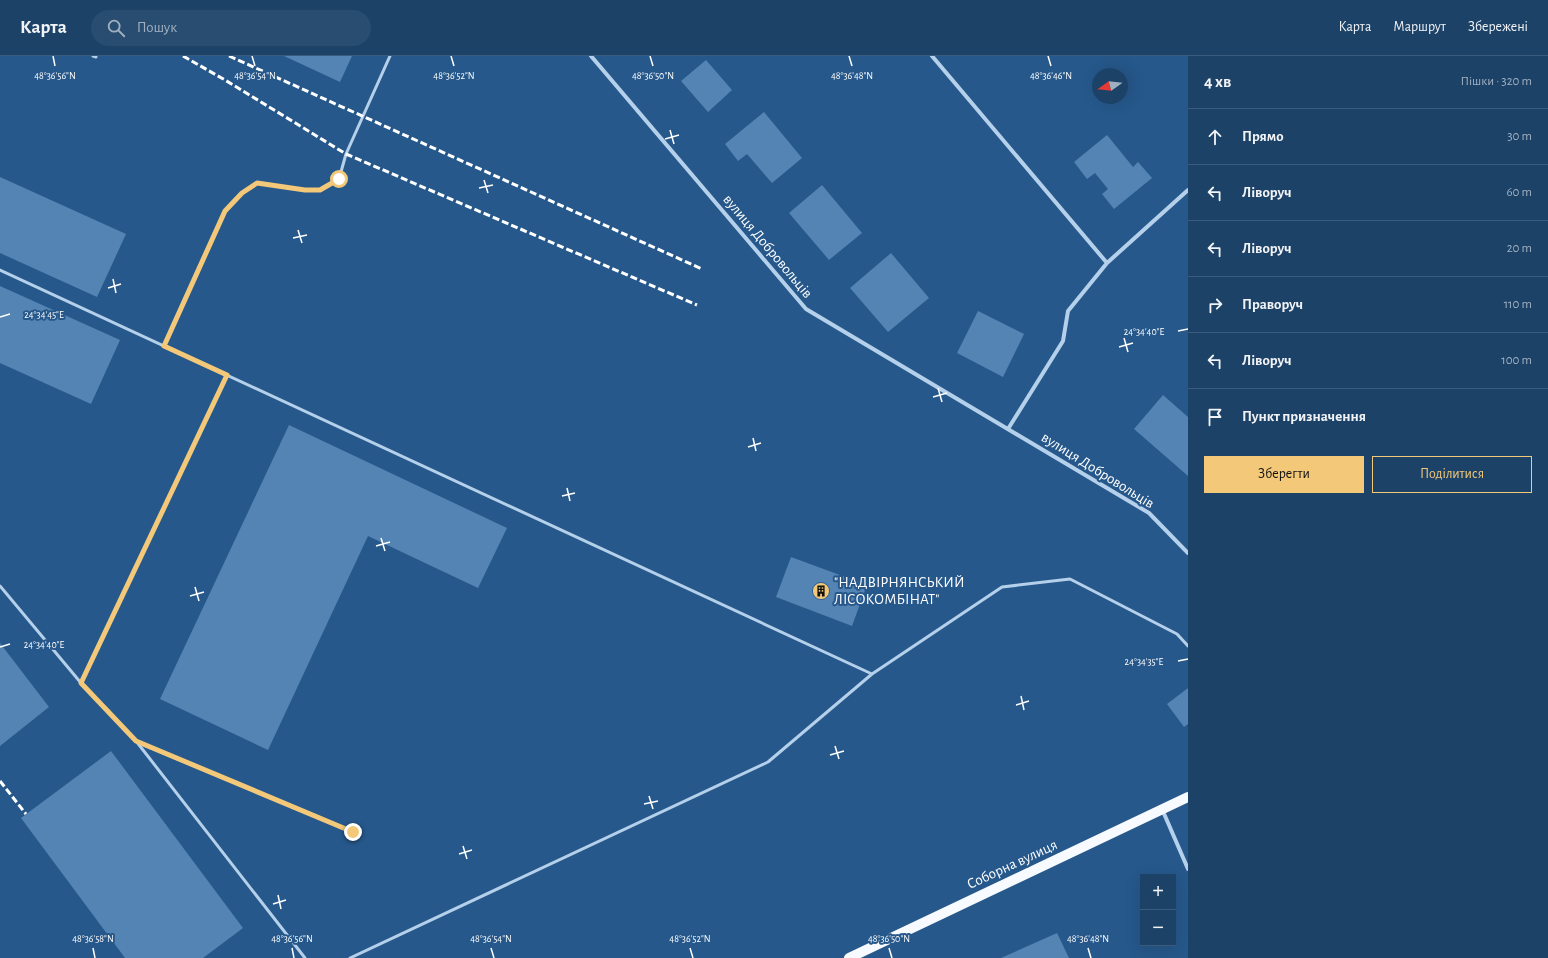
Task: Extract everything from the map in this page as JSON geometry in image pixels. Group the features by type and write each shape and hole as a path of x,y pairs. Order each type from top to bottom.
{"main road":[{"name":"Соборна вулиця","path":"849,958 1188,797"}],"street":[{"name":"вулиця Добровольців","path":"591,56 806,309 1149,513 1188,553"},
{"path":"932,56 1107,263"},
{"path":"1008,429 1063,341 1068,311 1107,263 1188,190"},
{"path":"1162,809 1188,869"}],"lane":[{"path":"164,346 225,211 242,193 257,183 305,190 320,190 339,179 346,154 390,56"},
{"path":"0,270 872,674"},
{"path":"81,683 227,375"},
{"path":"350,958 768,762 872,674 1002,587 1070,579 1177,634 1188,646"},
{"path":"0,586 81,683 136,741 305,958"},
{"path":"136,741 353,832"}],"building":[{"path":"284,56 352,56 340,82"},
{"path":"706,60 732,90 708,112 681,81"},
{"path":"764,112 802,158 772,183 747,154 738,161 725,144"},
{"path":"1107,135 1133,167 1138,162 1152,178 1114,209 1102,194 1108,189 1095,173 1087,179 1074,162"},
{"path":"0,177 126,234 97,297 0,253"},
{"path":"822,185 862,233 829,260 789,213"},
{"path":"891,253 929,298 888,332 850,288"},
{"path":"0,286 120,340 91,404 0,363"},
{"path":"978,311 1024,334 1003,377 957,353"},
{"path":"1163,395 1188,417 1188,476 1134,429"},
{"path":"289,425 507,528 478,588 368,536 268,750 160,699"},
{"name":"\"НАДВІРНЯНСЬКИЙ ЛІСОКОМБІНАТ\"","path":"791,557 867,585 852,626 776,597"},
{"path":"0,643 49,707 0,746"},
{"path":"1188,688 1188,724 1184,727 1167,704"},
{"path":"111,751 243,928 203,958 125,958 21,818"},
{"path":"1057,933 1069,958 1001,958"}],"railway":[{"path":"183,56 346,154 697,305"},
{"path":"229,56 702,269"},
{"path":"0,781 26,814"}],"place":[{"name":"\"НАДВІРНЯНСЬКИЙ ЛІСОКОМБІНАТ\"","path":"821,591"}],"route":[{"path":"339,179 320,190 305,190 257,183 242,193 225,211 164,346 227,375 81,683 136,741 353,832"}]}
